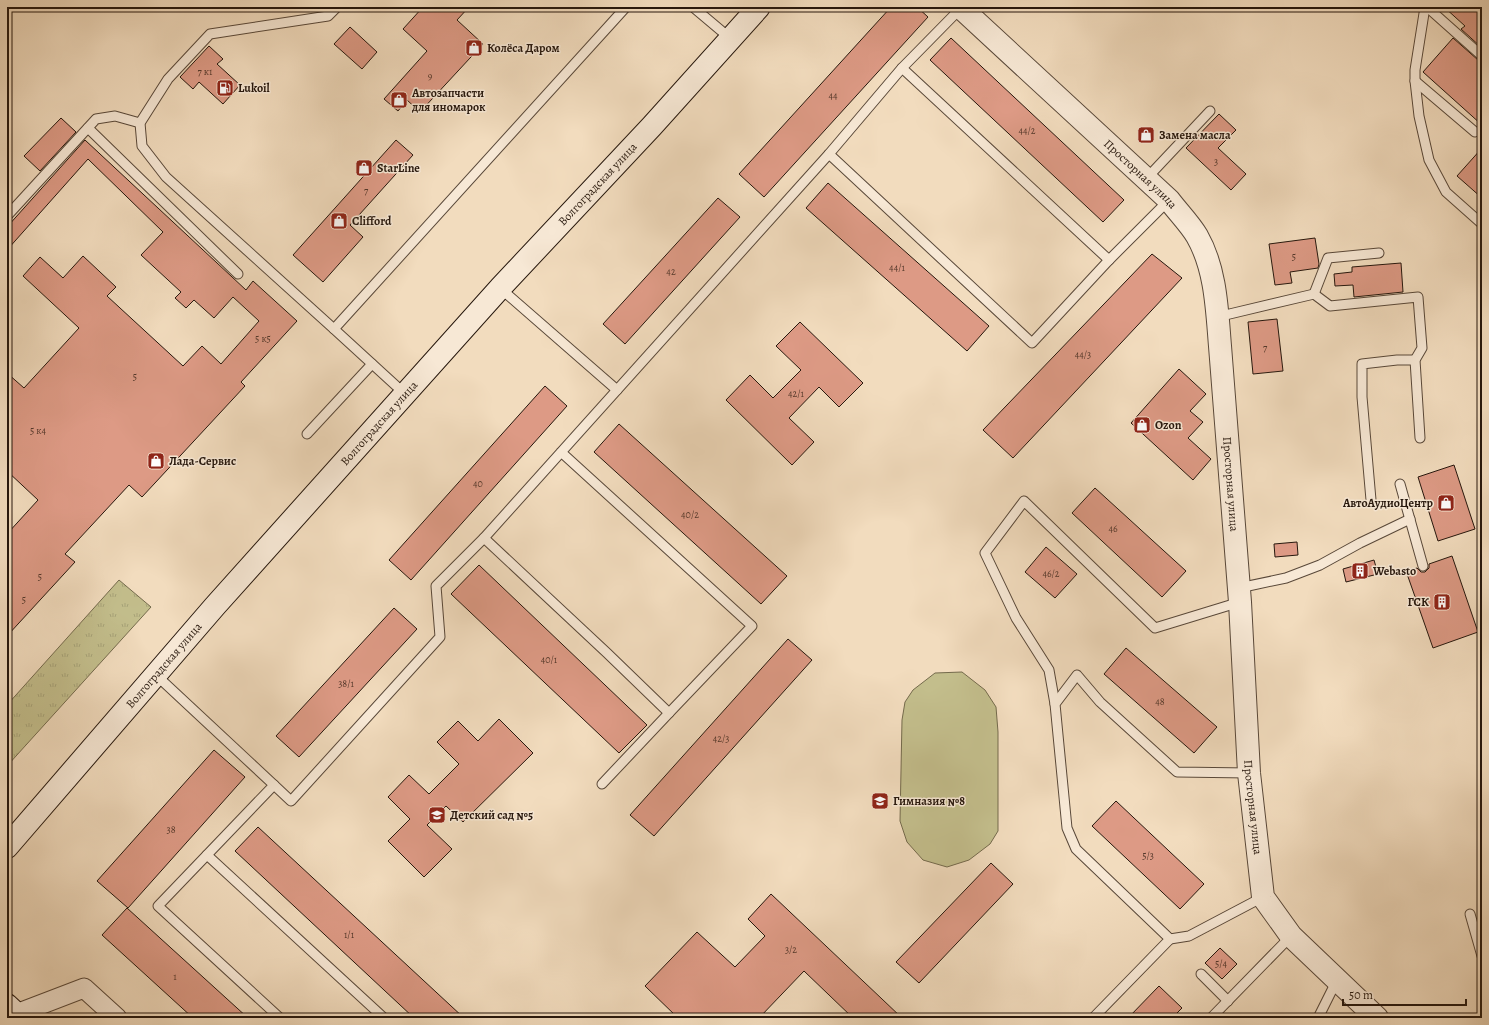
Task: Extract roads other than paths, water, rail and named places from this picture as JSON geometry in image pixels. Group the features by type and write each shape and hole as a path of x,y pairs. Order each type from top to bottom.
{"street":[{"name":"Волгоградская улица","path":"7,848 215,606 500,288 652,126 759,7"},
{"name":"Просторная улица","path":"961,7 1169,200 1197,236 1209,263 1217,317 1239,595 1249,773 1263,897 1291,936 1377,1018"},
{"path":"15,1014 84,988 117,1018"}],"lane":[{"path":"337,7 328,16 210,34 168,79 140,123 142,146 166,177 405,394"},
{"path":"334,329 626,7"},
{"path":"692,7 731,39"},
{"path":"156,674 291,800 440,637 436,586 484,538 562,452 829,154 902,68 961,7"},
{"path":"1426,7 1482,56"},
{"path":"1426,7 1415,70 1415,81 1419,116 1429,160 1446,192 1482,224"},
{"path":"902,68 1109,260"},
{"path":"1415,81 1475,132"},
{"path":"1146,179 1210,111"},
{"path":"7,216 96,119 115,116 140,123"},
{"path":"88,128 238,274"},
{"path":"829,154 1032,343 1109,260 1169,200"},
{"path":"1314,294 1328,258 1378,253"},
{"path":"500,288 617,390"},
{"path":"1217,317 1314,294"},
{"path":"1314,294 1330,306 1418,297 1422,348 1415,360 1420,438"},
{"path":"1371,500 1362,397 1362,364 1397,360 1415,360"},
{"path":"307,434 372,364"},
{"path":"562,452 752,626 602,784"},
{"path":"1400,484 1423,566"},
{"path":"1170,938 1076,849 1067,828 1055,704 1049,670 1016,618 985,553 1024,501 1155,628 1320,565 1360,543 1410,519"},
{"path":"484,538 669,713"},
{"path":"1055,704 1077,674 1100,702 1176,772 1249,773"},
{"path":"274,785 158,906 280,1018"},
{"path":"207,855 384,1018"},
{"path":"1094,1018 1170,938 1189,936 1263,897"},
{"path":"1470,914 1482,956"},
{"path":"1211,1018 1291,936"},
{"path":"1201,974 1228,1001"},
{"path":"1318,1018 1337,980"}],"place":[{"name":"Колёса Даром","path":"474,48"},
{"name":"Lukoil","path":"225,88"},
{"name":"Автозапчасти для иномарок","path":"399,100"},
{"name":"Замена масла","path":"1146,135"},
{"name":"StarLine","path":"364,168"},
{"name":"Clifford","path":"339,221"},
{"name":"Ozon","path":"1142,425"},
{"name":"Лада-Сервис","path":"156,461"},
{"name":"АвтоАудиоЦентр","path":"1446,503"},
{"name":"Webasto","path":"1360,571"},
{"name":"ГСК","path":"1442,602"},
{"name":"Гимназия №8","path":"880,801"},
{"name":"Детский сад №5","path":"437,815"}]}
